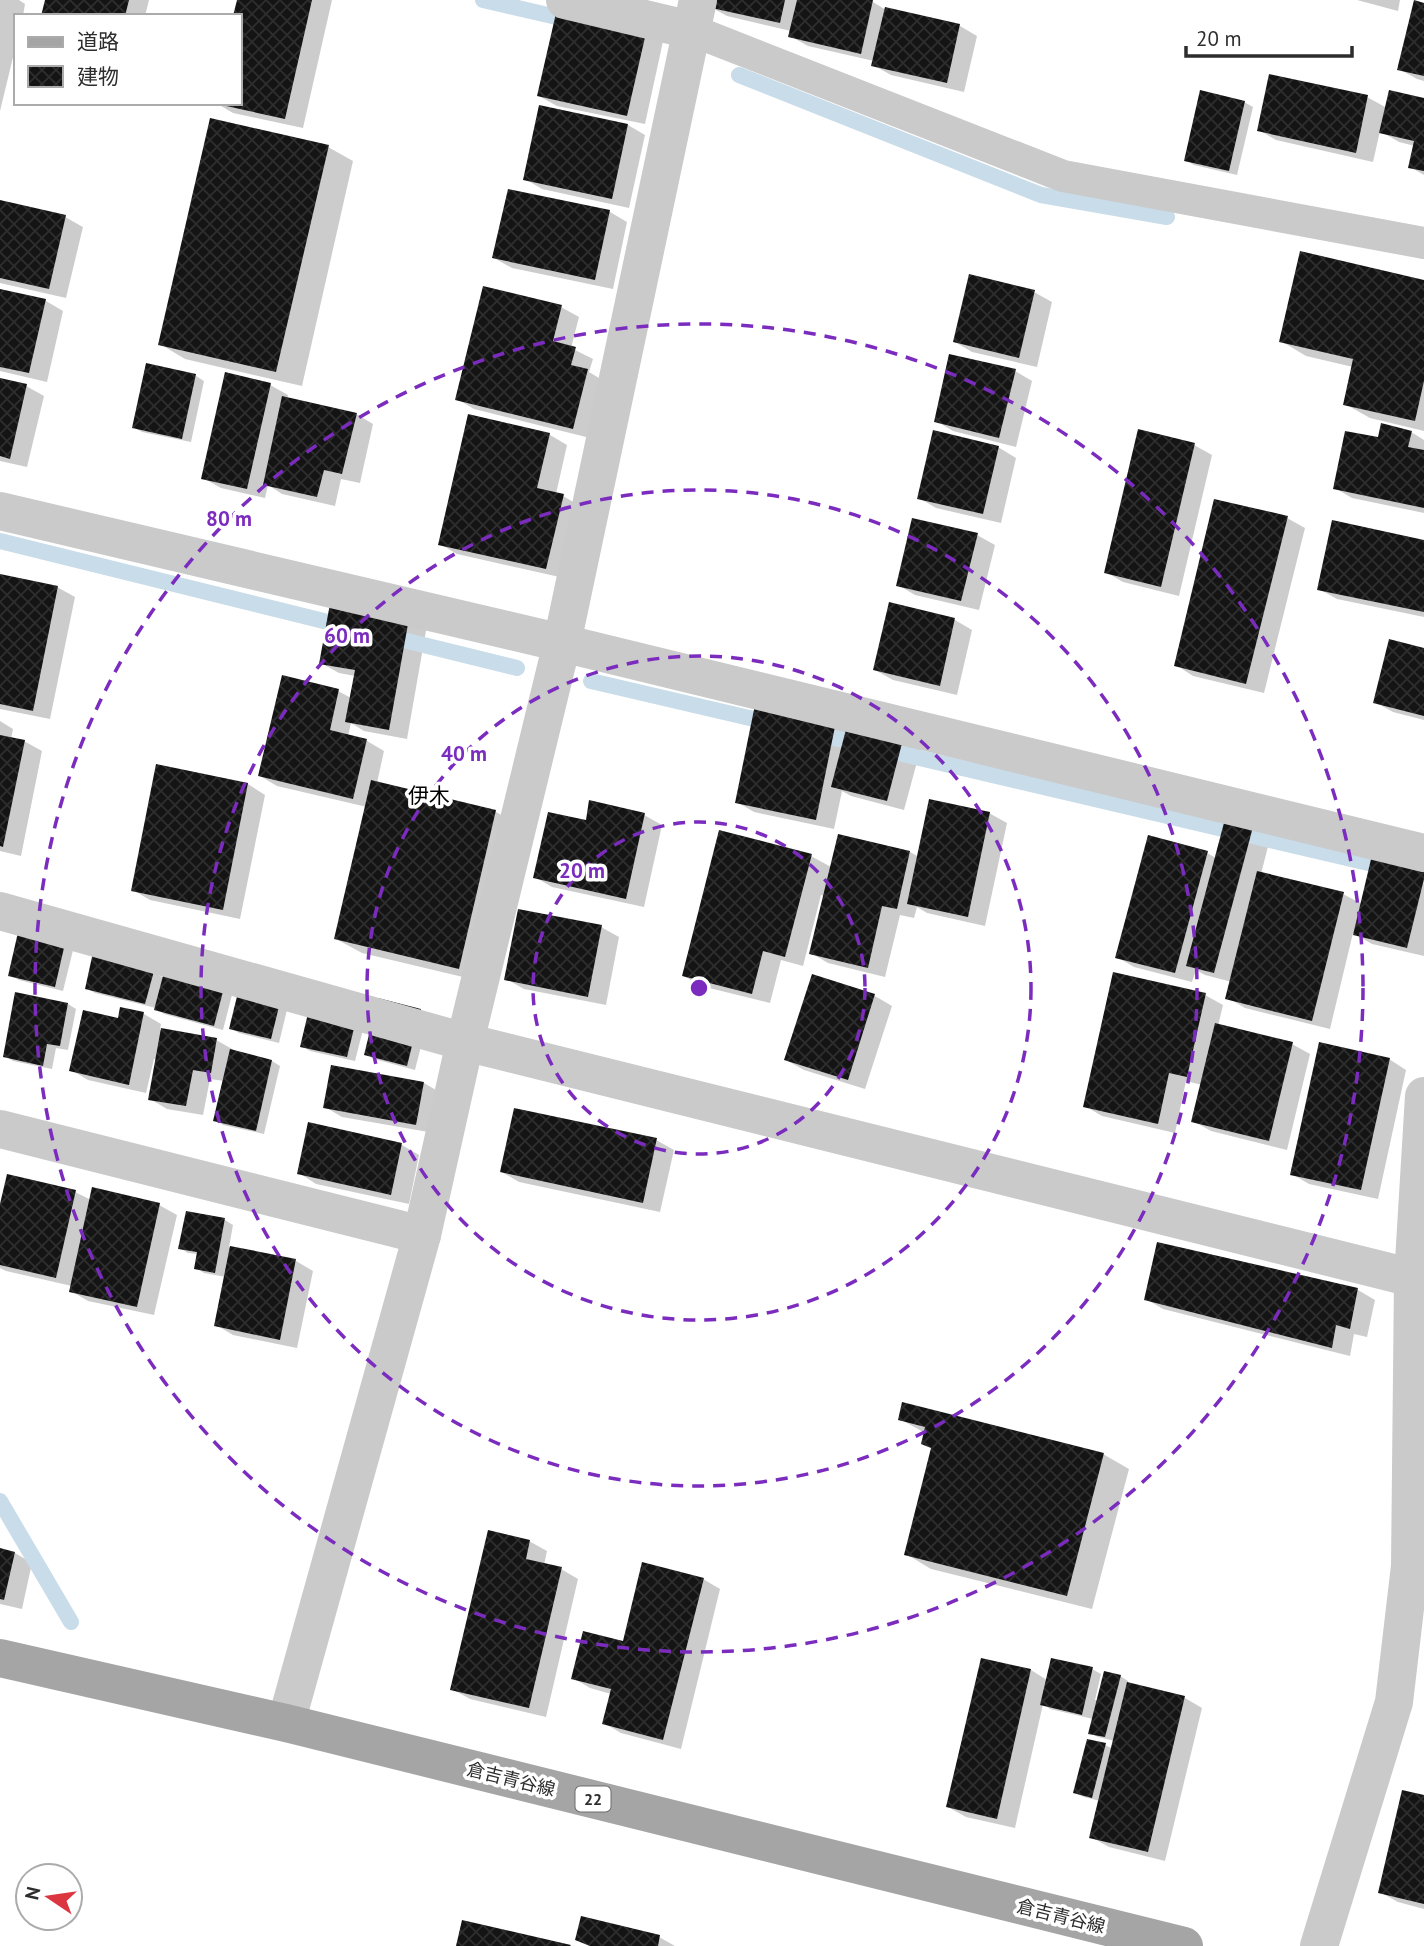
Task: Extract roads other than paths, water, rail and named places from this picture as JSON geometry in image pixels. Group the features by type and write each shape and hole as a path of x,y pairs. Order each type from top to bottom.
{"main road":[{"name":"倉吉青谷線","path":"0,1658 286,1723 1184,1946"}],"street":[{"path":"286,1723 422,1235 465,1042 562,643 694,15 565,0"},
{"path":"0,511 562,643 1424,853"},
{"path":"0,911 465,1042 1419,1280"},
{"path":"1319,1946 1394,1702 1410,1566 1424,1099"},
{"path":"0,1129 422,1235"}],"lane":[{"path":"694,15 1063,176 1424,243"}],"waterway":[{"path":"483,0 574,21"},
{"path":"739,75 1041,195 1167,217"},
{"path":"0,541 348,627"},
{"path":"387,636 517,668"},
{"path":"591,681 771,723"},
{"path":"813,733 1424,876"},
{"path":"0,1501 71,1622"}],"district":[{"name":"伊木","path":"429,795"}]}
